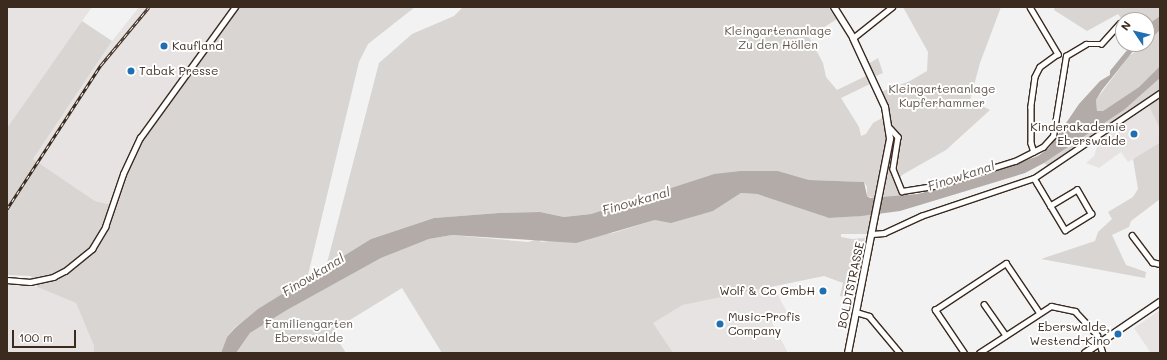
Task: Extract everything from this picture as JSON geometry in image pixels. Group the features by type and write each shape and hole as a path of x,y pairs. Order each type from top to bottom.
{"main road":[{"path":"834,7 852,38 885,106 890,128"},
{"name":"BOLDTSTRASSE","path":"848,353 884,171 890,128"},
{"path":"1085,353 1160,302"}],"street":[{"path":"7,280 23,283 53,277 65,271 92,249 108,220 122,174 140,138 235,7"},
{"path":"852,38 892,7"},
{"path":"1030,7 1058,54 1066,56 1086,44 1101,44 1115,29"},
{"path":"1034,152 1031,143 1031,107 1035,77 1040,67 1058,54"},
{"path":"890,128 898,137 893,169 899,188 906,192 994,169 1034,152 1053,136 1066,56"},
{"path":"872,234 884,233 921,216 1034,178 1160,93"},
{"path":"1034,178 1050,206 1065,230 1091,214 1077,190 1050,206"},
{"path":"1132,235 1152,262 1160,264"},
{"path":"964,353 935,310 1006,263 1039,312"},
{"path":"984,304 1006,335"},
{"path":"979,353 1039,312 1051,306 1074,311 1097,335 1098,344 1103,353"},
{"path":"856,312 869,316 900,353"}],"shaded area":[{"path":"7,7 92,7 7,128"},
{"path":"139,7 235,7 112,205 95,201 33,159 112,41"},
{"name":"Kinderakademie Eberswalde","path":"1149,106 1160,129 1159,143 1128,162 1121,152 1099,168 1086,163 1094,156 1097,147 1094,143"},
{"path":"7,283 37,287 76,303 94,346 94,353 7,353"},
{"path":"773,286 787,312 772,323 788,353 667,353 653,323 683,305"},
{"path":"1160,310 1160,353 1151,353 1134,328"}],"green space":[{"path":"235,7 415,7 368,44 359,62 307,279 235,327 227,337 221,353 94,353 94,346 76,303 37,287 31,276 7,275 7,128 82,21 112,41 33,159 95,201 112,205 140,138"},
{"name":"Kleingartenanlage Zu den Höllen","path":"463,7 828,7 837,19 809,37 823,63 826,77 837,90 866,76 870,84 841,98 859,127 861,136 866,134 873,123 884,117 886,141 875,198 867,196 867,187 864,182 809,180 778,171 714,174 591,214 564,217 540,212 499,213 434,218 371,239 326,267 379,63 412,34 454,16"},
{"name":"Kleingartenanlage Kupferhammer","path":"903,7 1001,7 980,63 970,100 990,110 946,150 902,175 898,181 909,195 883,198 892,130 888,105 881,92 910,81 927,71 928,52"},
{"path":"1055,7 1160,7 1160,16 1155,19 1155,12 1115,12 1115,16 1087,31 1054,10"},
{"path":"1160,30 1160,66 1139,87 1100,113 1097,111 1096,100 1129,56 1135,52 1155,52 1155,35"},
{"path":"878,58 883,73 876,76 868,64"},
{"path":"1160,78 1160,129 1149,106 1156,100 1155,97 1055,165 1048,166 1044,163 1124,110"},
{"path":"1160,139 1160,199 1131,221 1129,227 1112,235 1126,265 1146,272 1145,278 1041,259 1095,241 1098,232 1112,219 1108,212 1133,197 1138,189 1133,159 1159,143"},
{"name":"Familiengarten Eberswalde","path":"741,193 757,194 829,218 872,215 868,234 841,234 841,237 852,239 865,238 852,298 840,296 843,283 824,276 683,305 653,323 673,353 442,353 402,288 332,331 346,353 236,353 250,333 287,310 381,258 429,239 452,235 528,242 539,239 541,242 613,233 655,220 667,221 713,211"}],"water":[{"path":"1160,16 1160,30 1155,35 1155,19"},
{"name":"Finowkanal","path":"1125,52 1132,52 1102,90 1096,100 1097,111 1103,111 1139,87 1160,66 1160,78 1124,110 1044,163 1025,173 900,211 862,216 829,218 757,194 741,193 713,211 671,223 655,220 576,243 452,235 429,239 381,258 287,310 250,333 236,353 221,353 227,337 235,328 258,309 371,239 434,218 499,213 540,212 564,217 591,214 714,174 741,171 778,171 809,180 864,182 867,196 870,198 918,194 983,176 1038,156 1049,148 1079,104 1100,81 1110,75 1110,71"}],"railway":[{"path":"7,209 101,65 149,7"}],"place":[{"name":"Kaufland","path":"164,46"},
{"name":"Tabak Presse","path":"131,71"},
{"name":"Kinderakademie Eberswalde","path":"1134,134"},
{"name":"Wolf & Co GmbH","path":"823,291"},
{"name":"Music-Profis Company","path":"720,324"},
{"name":"Eberswalde, Westend-Kino","path":"1118,334"}]}
